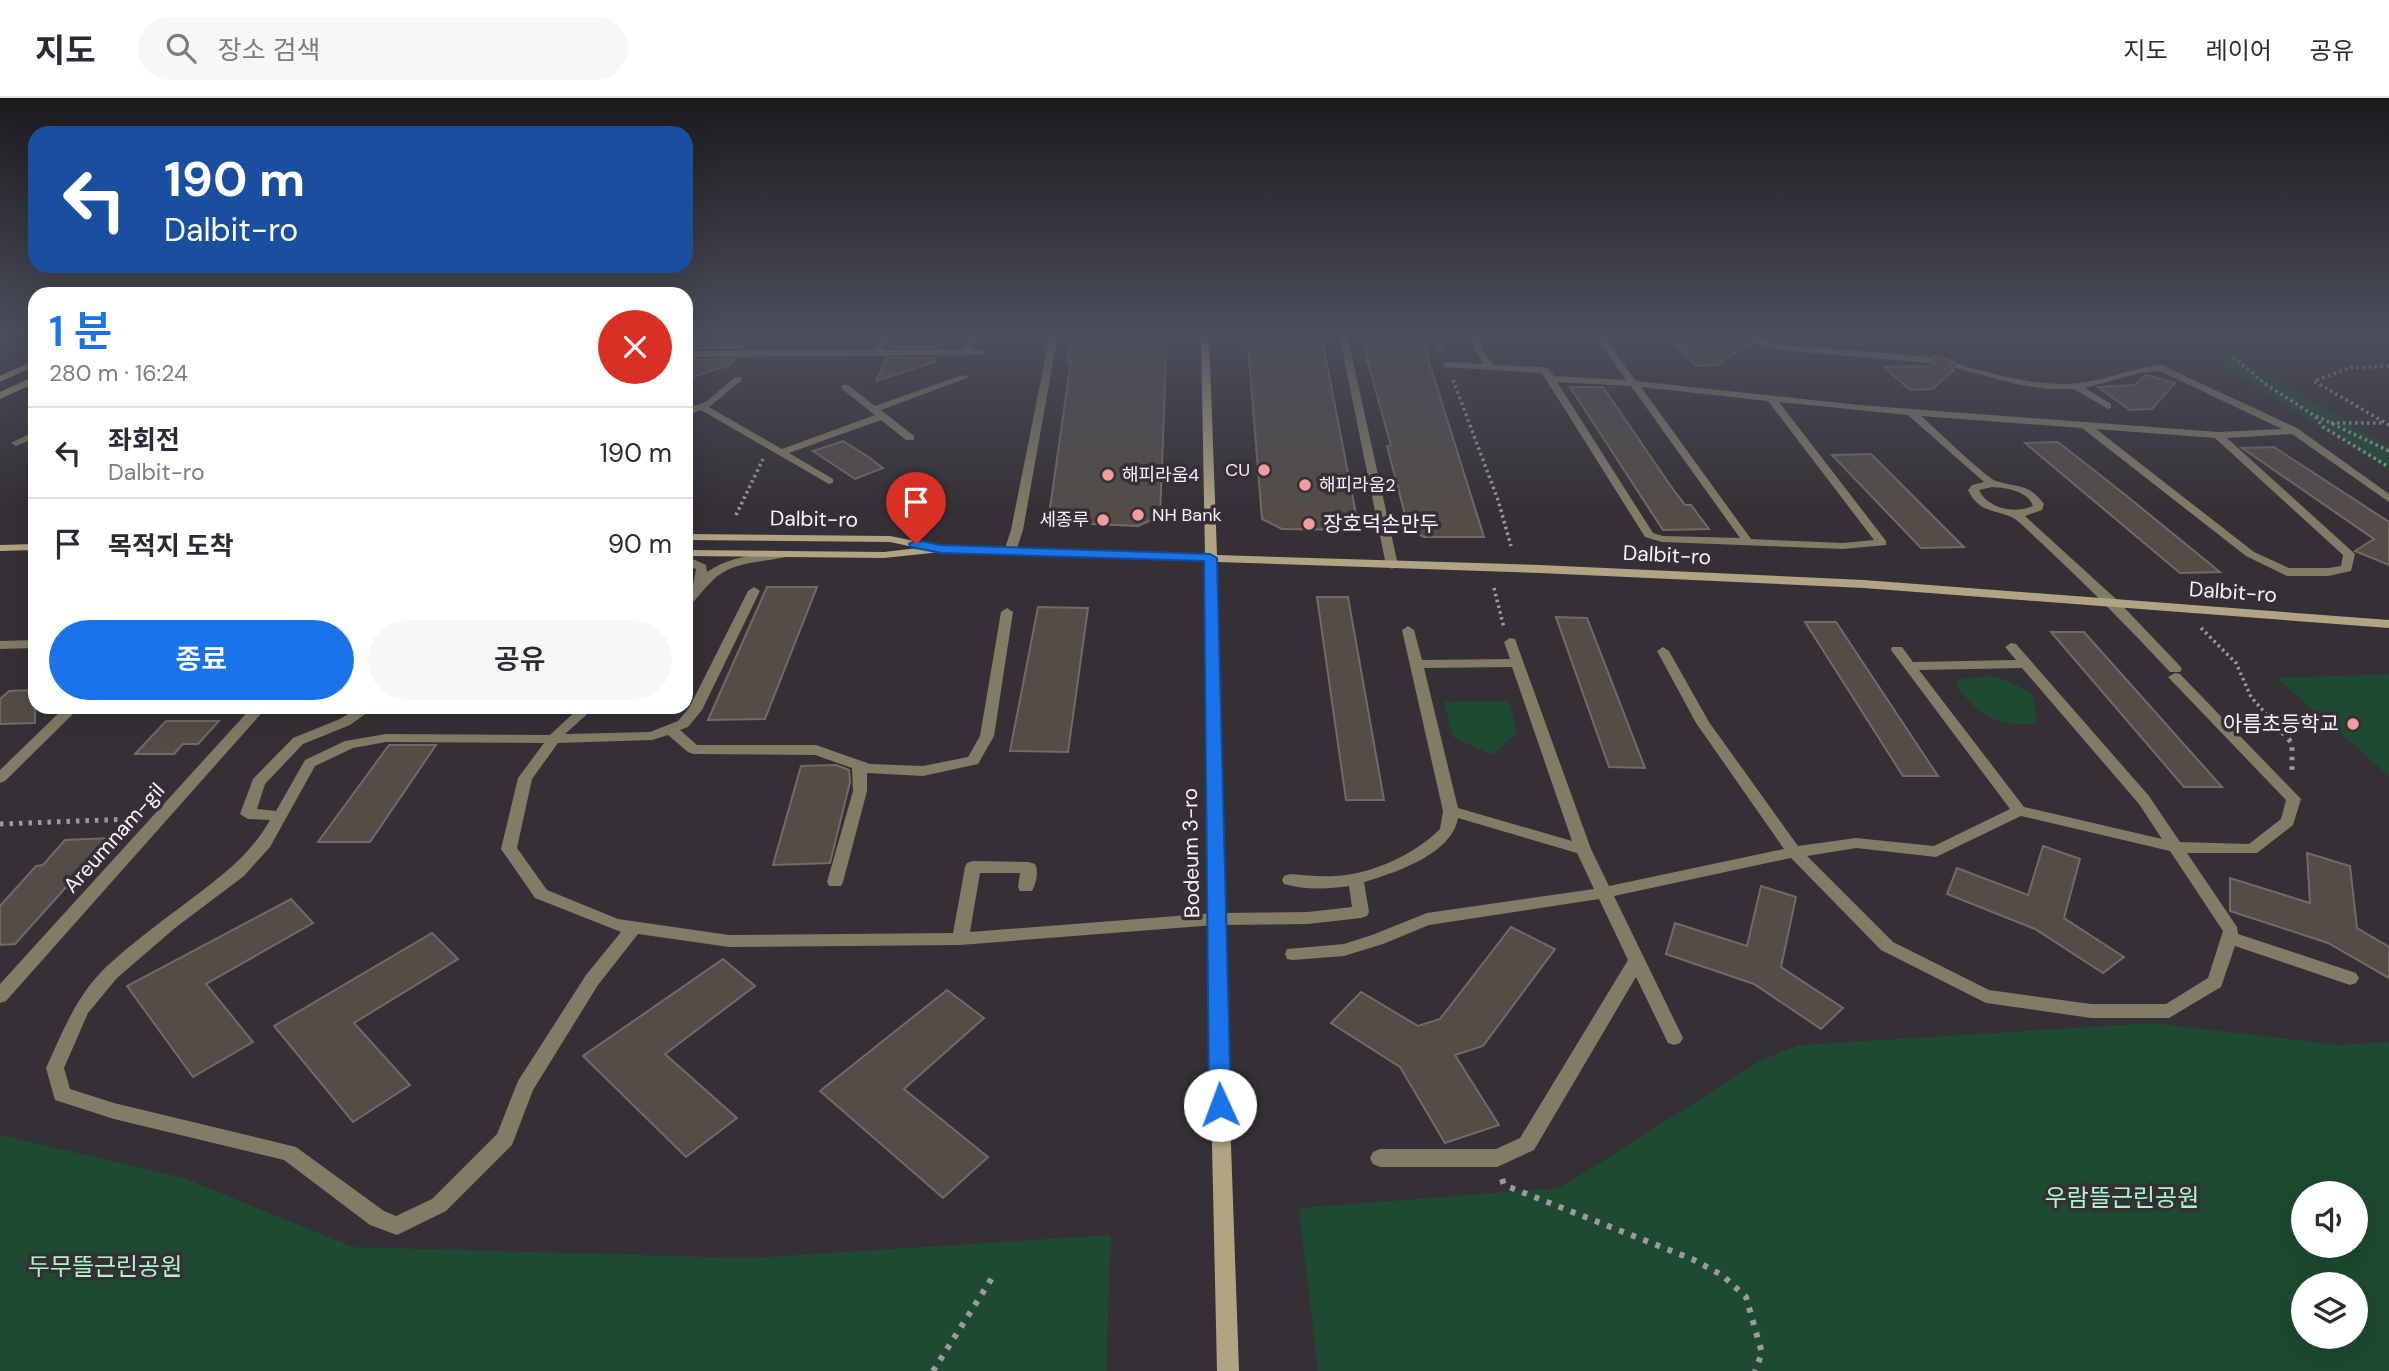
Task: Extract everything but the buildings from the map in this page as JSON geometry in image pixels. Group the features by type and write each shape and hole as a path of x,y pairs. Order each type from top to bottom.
{"street":[{"path":"693,409 709,403 721,393"},
{"path":"853,393 910,439"},
{"path":"781,453 925,393"},
{"path":"1010,551 1017,530 1043,393"},
{"name":"Bodeum 3-ro","path":"1206,393 1215,919 1227,1371"},
{"path":"1356,393 1392,565"},
{"path":"1559,393 1649,536 1662,539 1843,546 1882,542 1771,398"},
{"path":"1640,393 1748,542"},
{"path":"1728,393 1911,412 2218,435 2294,431"},
{"path":"2088,393 2108,406"},
{"path":"2215,393 2294,431 2389,499"},
{"path":"701,406 829,481"},
{"path":"1911,412 1992,484"},
{"path":"2085,425 2250,554 2287,572 2328,572 2347,568 2349,554 2218,435"},
{"path":"16,443 28,437"},
{"path":"1992,484 2022,490 2039,504 2034,511 2016,513 1984,504 1974,495 1976,487 1992,484"},
{"path":"1293,954 1344,950 1377,940 1427,919 1603,893 1794,852 1856,843 1936,852 2019,811 2174,847 2252,849 2288,821 2294,799 2283,786 2175,673 2112,602 2016,513"},
{"name":"Dalbit-ro","path":"693,537 890,539 941,549"},
{"path":"0,548 28,547"},
{"name":"Dalbit-ro","path":"693,553 884,555 941,549 1850,583 2389,624"},
{"path":"698,585 728,564 788,554"},
{"path":"693,564 702,568 698,585 693,592"},
{"path":"693,712 754,591"},
{"path":"670,729 693,749 816,750 869,769 923,771 973,761 987,736 1007,612"},
{"path":"1290,880 1342,882 1371,876 1440,839 1448,829 1451,811 1408,629"},
{"path":"1510,642 1583,849 1674,1038"},
{"path":"0,645 28,644"},
{"path":"1663,651 1703,723 1794,852 1888,946 1986,996 2091,1011 2169,1011 2215,982 2231,939 2231,930 2144,800 2011,647"},
{"path":"1897,650 2019,811"},
{"path":"1417,664 1517,663"},
{"path":"1908,666 2026,664"},
{"path":"0,778 66,714"},
{"name":"Areumnam-gil","path":"0,996 254,714"},
{"path":"280,816 248,814 258,782 298,741 345,722 357,714"},
{"path":"581,714 554,739 525,778 509,849 541,894 616,925 729,941 960,939 1215,919 1308,918 1361,912 1356,879"},
{"path":"634,927 592,980 525,1087 505,1139 439,1205 397,1226 377,1217 289,1153 114,1111 62,1094 55,1068 81,1009 111,973 169,924 238,873 265,843 310,763 350,744 386,738 554,739 652,736 683,724 692,714"},
{"path":"835,882 860,791 859,765"},
{"path":"1451,811 1583,849"},
{"path":"960,939 973,867 1028,868 1026,887"},
{"path":"2231,939 2350,978"},
{"path":"1380,1158 1497,1158 1527,1144 1636,962"}],"path":[{"path":"1458,393 1498,500 1511,546"},
{"path":"2280,393 2315,416 2389,451"},
{"path":"2335,393 2388,424"},
{"path":"2315,416 2323,427 2389,467"},
{"path":"2330,423 2388,424"},
{"path":"736,515 761,460 781,453"},
{"path":"1494,588 1501,617"},
{"path":"2200,627 2236,663 2251,697 2292,743 2292,776 2283,786"},
{"path":"0,824 160,818"},
{"path":"1497,1158 1504,1185 1692,1259 1722,1275 1746,1297 1762,1353 1755,1371"},
{"path":"933,1371 992,1278"}],"green space":[{"path":"2267,393 2300,393 2389,447 2389,470"},
{"path":"2389,674 2389,776 2277,678"},
{"path":"1989,676 2003,679 2032,693 2037,723 2018,724 1993,719 1964,695 1956,680"},
{"path":"1509,701 1517,733 1492,755 1453,737 1444,702"},
{"name":"우람뜰근린공원","path":"2153,1023 2339,1045 2389,1042 2389,1371 1318,1371 1299,1208 1560,1188 1763,1059 1800,1045"},
{"name":"두무뜰근린공원","path":"0,1135 184,1178 352,1247 750,1258 1111,1235 1106,1371 0,1371"}],"place":[{"name":"CU","path":"1264,470"},
{"name":"해피라움4","path":"1108,475"},
{"name":"해피라움2","path":"1305,485"},
{"name":"NH Bank","path":"1138,515"},
{"name":"세종루","path":"1103,520"},
{"name":"장호덕손만두","path":"1309,524"},
{"name":"아름초등학교","path":"2353,724"}],"route":[{"path":"916,544 941,549 1210,558 1220,1105"}]}
